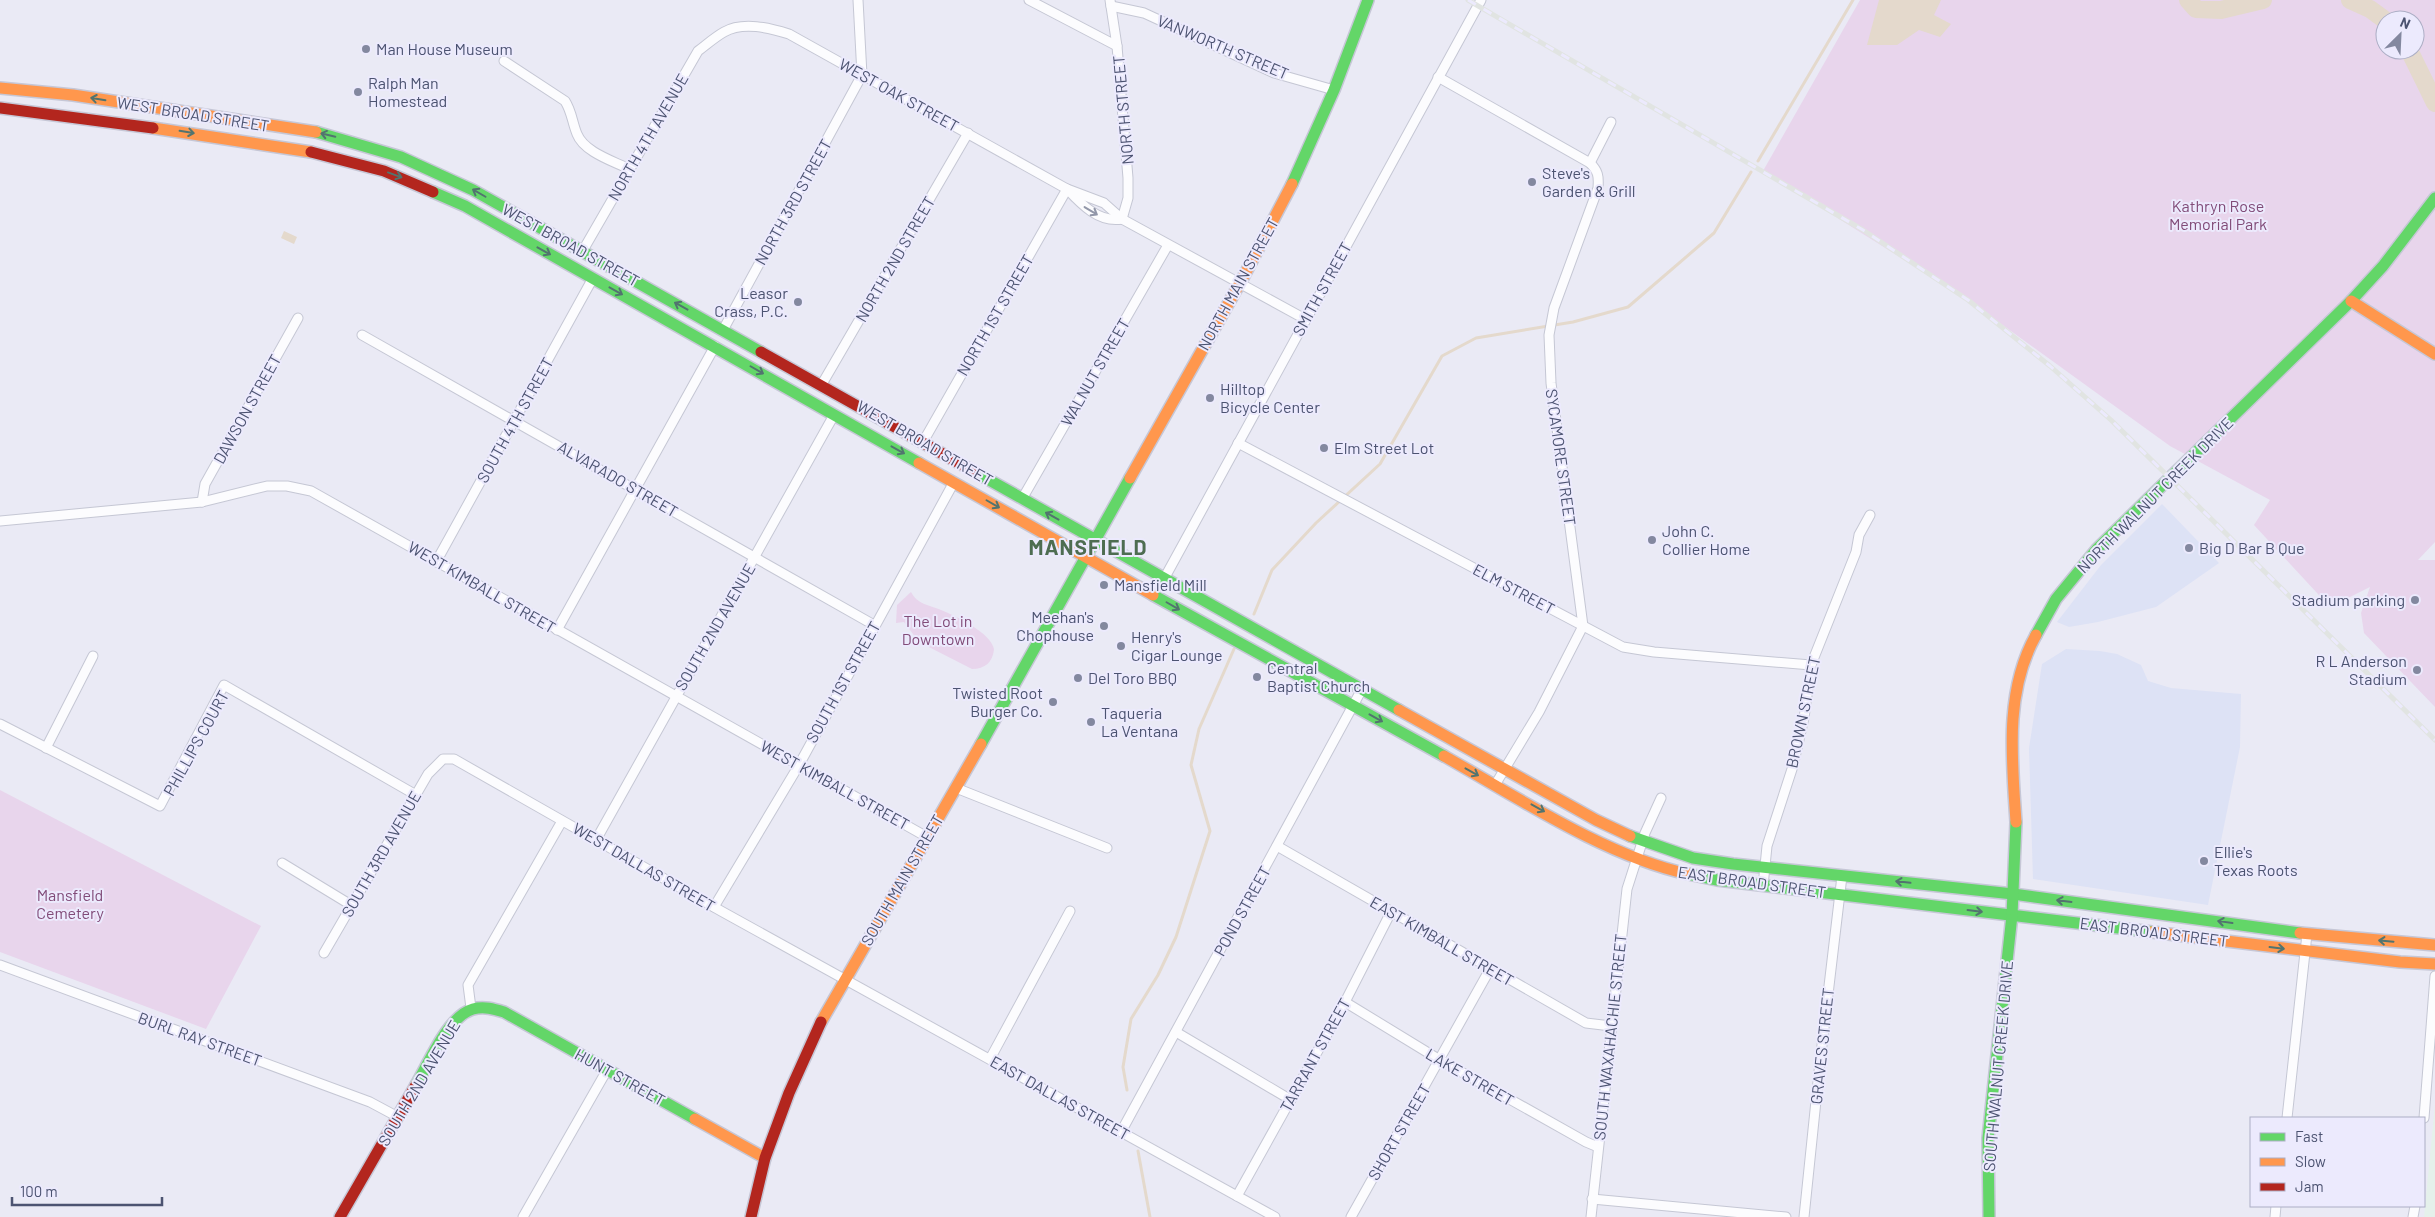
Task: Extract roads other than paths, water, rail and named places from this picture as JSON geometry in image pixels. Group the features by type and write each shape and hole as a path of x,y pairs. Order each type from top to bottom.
{"main road":[{"name":"NORTH MAIN STREET","path":"1085,556 1240,284 1301,168 1334,90 1368,0"},
{"name":"WEST BROAD STREET","path":"0,88 73,95 307,131 354,142 432,169 822,384 1094,540"},
{"name":"WEST BROAD STREET","path":"0,108 168,129 296,149 349,160 396,176 447,197 715,346 1085,556"},
{"path":"168,129 170,110"},
{"path":"349,160 354,142"},
{"name":"NORTH WALNUT CREEK DRIVE","path":"2012,915 2017,835 2011,743 2012,720 2018,682 2033,640 2048,611 2097,549 2352,301 2383,266 2435,198"},
{"path":"574,267 582,252"},
{"path":"2352,301 2435,354"},
{"path":"715,346 723,330"},
{"path":"954,482 962,466"},
{"name":"EAST BROAD STREET","path":"1094,540 1504,768 1642,842 1693,858 1764,868 2014,894 2307,934 2435,945"},
{"name":"EAST BROAD STREET","path":"1085,556 1586,836 1650,865 1691,876 1763,886 2176,934 2305,951 2435,964"},
{"name":"SOUTH MAIN STREET","path":"751,1217 765,1158 807,1051 844,978 956,788 1085,556"},
{"path":"1204,622 1213,606"},
{"path":"1268,657 1277,642"},
{"name":"SOUTH WALNUT CREEK DRIVE","path":"1989,1217 1988,1138 2012,915"},
{"path":"2176,934 2179,916"},
{"name":"HUNT STREET","path":"471,1008 486,1007 504,1012 765,1158"},
{"name":"SOUTH 2ND AVENUE","path":"340,1217 450,1026 471,1008"}],"street":[{"path":"858,0 862,74"},
{"path":"1029,0 1117,46"},
{"name":"SMITH STREET","path":"1164,579 1481,0"},
{"name":"NORTH STREET","path":"1110,3 1117,46 1128,178 1128,198 1122,219"},
{"name":"VANWORTH STREET","path":"1110,3 1144,13 1274,73 1334,90"},
{"name":"WEST OAK STREET","path":"725,31 746,27 768,28 789,34 1067,189 1104,203 1122,219 1305,319"},
{"name":"NORTH 4TH AVENUE","path":"582,252 698,51 725,31"},
{"path":"504,62 564,101 571,110 578,137 591,150 629,169"},
{"name":"NORTH 3RD STREET","path":"723,330 862,74"},
{"path":"1438,77 1590,163 1611,122"},
{"name":"NORTH 2ND STREET","path":"822,384 968,133"},
{"name":"SYCAMORE STREET","path":"1583,626 1564,470 1551,383 1549,353 1552,322 1562,286 1598,188 1598,171 1590,163"},
{"name":"WEST OAK STREET","path":"1067,189 1082,205 1095,214 1112,221 1122,219"},
{"name":"NORTH 1ST STREET","path":"923,442 1067,189"},
{"name":"WALNUT STREET","path":"1022,499 1168,245"},
{"name":"SOUTH 4TH STREET","path":"436,562 593,278"},
{"name":"DAWSON STREET","path":"202,502 205,484 298,318"},
{"name":"ALVARADO STREET","path":"362,335 874,625"},
{"path":"557,630 715,346"},
{"name":"SOUTH 2ND AVENUE","path":"596,840 834,415"},
{"name":"ELM STREET","path":"1238,442 1623,647 1654,652 1811,665"},
{"name":"SOUTH 1ST STREET","path":"714,906 798,765 954,482"},
{"name":"WEST KIMBALL STREET","path":"0,521 202,502 267,486 287,486 311,491 927,837"},
{"name":"BROWN STREET","path":"1763,886 1767,846 1794,766 1804,718 1811,665 1856,552 1859,534 1870,515"},
{"path":"1495,785 1539,712 1583,626"},
{"path":"46,748 93,656"},
{"name":"PHILLIPS COURT","path":"0,724 160,806 224,684 416,795"},
{"name":"POND STREET","path":"1121,1132 1352,704 1362,689"},
{"name":"WEST DALLAS STREET","path":"443,759 454,759 467,766 844,978"},
{"name":"SOUTH 3RD AVENUE","path":"324,953 416,795 434,766 443,759"},
{"path":"956,788 1107,848"},
{"name":"SOUTH WAXAHACHIE STREET","path":"1590,1217 1626,893 1636,858 1661,798"},
{"name":"SOUTH 2ND AVENUE","path":"471,1008 468,985 562,821"},
{"name":"EAST KIMBALL STREET","path":"1277,846 1586,1023 1611,1026"},
{"path":"282,863 351,905"},
{"name":"GRAVES STREET","path":"1804,1217 1842,876"},
{"path":"990,1059 1070,910"},
{"name":"TARRANT STREET","path":"1237,1196 1345,1002 1392,912"},
{"path":"2286,1117 2307,934"},
{"name":"BURL RAY STREET","path":"0,964 370,1102 398,1116"},
{"name":"SHORT STREET","path":"1351,1217 1490,968"},
{"path":"2424,1117 2435,976"},
{"name":"EAST DALLAS STREET","path":"844,978 1274,1217"},
{"name":"LAKE STREET","path":"1345,1002 1440,1060 1586,1142 1598,1146"},
{"path":"1176,1032 1290,1100"},
{"path":"523,1217 607,1070"},
{"path":"1592,1199 1786,1217"}],"waterway":[{"path":"1758,161 1853,0"},
{"path":"2188,0 2196,9 2221,10 2263,0"},
{"path":"2350,0 2375,13"},
{"path":"2414,60 2435,103"},
{"path":"1254,614 1272,570 1316,523 1380,464 1442,356 1476,338 1573,322 1628,307 1714,233 1751,172"},
{"path":"1127,1090 1123,1067 1131,1019 1158,975 1176,937 1210,831 1191,765 1199,729 1234,649"},
{"path":"1138,1151 1150,1217"}],"railway":[{"path":"1468,0 1863,230 1968,300 2050,366 2111,420 2435,740"}],"place":[{"name":"Man House Museum","path":"366,49"},
{"name":"Ralph Man Homestead","path":"358,92"},
{"name":"Steve's Garden & Grill","path":"1532,182"},
{"name":"Leasor Crass, P.C.","path":"798,302"},
{"name":"Hilltop Bicycle Center","path":"1210,398"},
{"name":"Elm Street Lot","path":"1324,448"},
{"name":"John C. Collier Home","path":"1652,540"},
{"name":"Big D Bar B Que","path":"2189,548"},
{"name":"Mansfield Mill","path":"1104,585"},
{"name":"Stadium parking","path":"2415,600"},
{"name":"Meehan's Chophouse","path":"1104,626"},
{"name":"Henry's Cigar Lounge","path":"1121,646"},
{"name":"R L Anderson Stadium","path":"2417,670"},
{"name":"Central Baptist Church","path":"1257,677"},
{"name":"Del Toro BBQ","path":"1078,678"},
{"name":"Twisted Root Burger Co.","path":"1053,702"},
{"name":"Taqueria La Ventana","path":"1091,722"},
{"name":"Ellie's Texas Roots","path":"2204,861"}],"district":[{"name":"MANSFIELD","path":"1088,548"}],"park label":[{"name":"Kathryn Rose Memorial Park","path":"2218,215"},
{"name":"The Lot in Downtown","path":"938,630"},
{"name":"Mansfield Cemetery","path":"70,904"}]}
